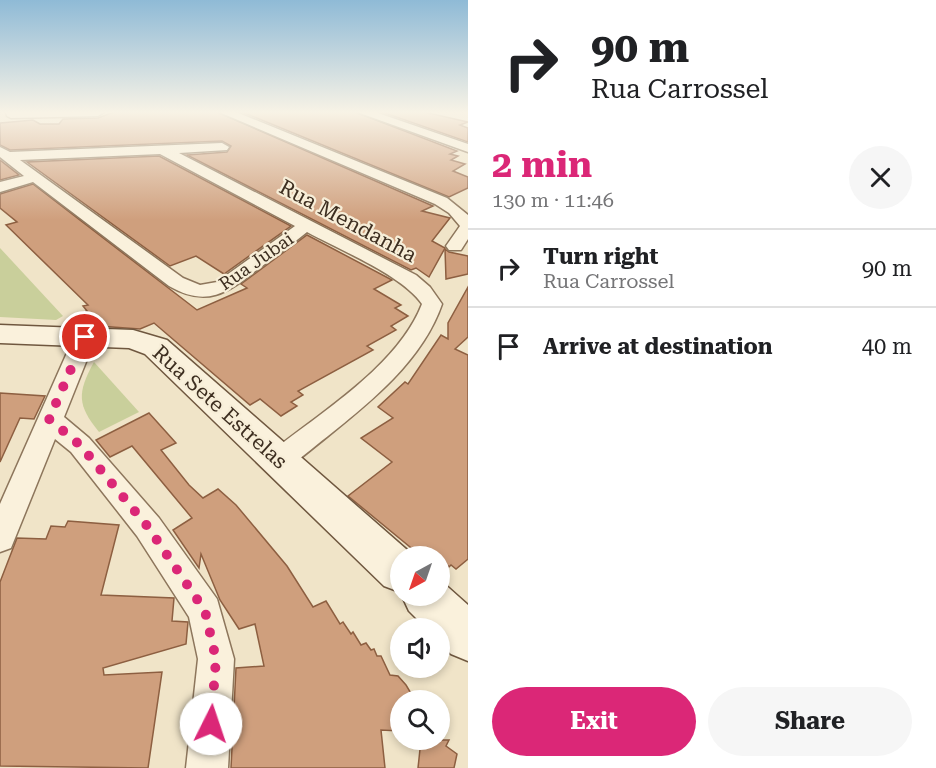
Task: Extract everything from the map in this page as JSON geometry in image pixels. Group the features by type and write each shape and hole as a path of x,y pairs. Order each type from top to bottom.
{"street":[{"path":"4,154 165,151 210,148"},
{"path":"312,148 441,201 455,210 468,226 455,246"},
{"name":"Rua Mendanha","path":"165,151 409,279 423,291 432,304 430,319 402,356 280,460"},
{"path":"4,154 36,177"},
{"path":"0,187 36,177"},
{"name":"Rua Jubai","path":"36,177 176,282 188,289 204,292 224,286 305,226"},
{"path":"441,201 468,204"},
{"name":"Rua Sete Estrelas","path":"0,334 133,339 156,347 390,563"},
{"path":"0,538 85,337"},
{"path":"49,419 80,445 148,527 205,611 216,659 207,768"},
{"path":"435,606 468,637"}],"green space":[{"path":"0,248 63,316 56,320 0,317"},
{"path":"94,362 139,412 99,432 83,406 82,398 88,373"}],"building":[{"path":"6,148 61,148 10,150"},
{"path":"230,148 299,148 433,206 422,211 450,218 432,241 445,248 429,277 416,268 411,270 187,155 227,152"},
{"path":"329,148 449,148 457,151 450,154 458,156 451,160 465,164 453,171 468,177 468,188 449,197"},
{"path":"159,156 291,226 224,274 196,256 170,266 27,162"},
{"path":"0,160 19,175 0,180"},
{"path":"33,184 197,310 247,288 241,284 307,235 392,280 374,289 401,305 395,308 408,316 391,326 396,330 367,346 373,350 298,391 303,395 291,402 297,406 281,416 260,399 250,405 154,323 140,329 98,326 84,312 87,311 83,306 88,305 6,225 17,222 0,208 0,194"},
{"path":"445,249 468,256 468,274 446,279"},
{"path":"468,287 468,337 455,349 468,355 468,559 456,569 450,566 450,546 409,546 348,496 392,462 361,438 393,418 378,407 405,382 408,384 441,335 448,339 448,323"},
{"path":"0,393 45,396 34,419 20,418 0,462"},
{"path":"149,413 176,443 161,450 189,485 203,498 218,489 236,505 287,566 313,607 326,601 340,624 343,622 351,634 353,632 361,645 366,643 371,650 374,649 377,656 381,656 390,678 400,678 409,690 390,690 390,730 381,730 385,768 231,768 236,668 264,666 255,624 239,629 220,600 201,554 199,568 173,530 192,518 132,446 110,457 96,440"},
{"path":"68,521 119,525 101,595 174,598 172,621 188,622 186,644 103,668 104,675 162,672 148,768 0,766 0,582 17,538 46,539 51,526 65,527"},
{"path":"450,749 457,754 454,768 418,768 420,750"}],"route":[{"path":"85,337 49,419 80,445 148,527 205,611 212,633 216,659 211,724"}]}
